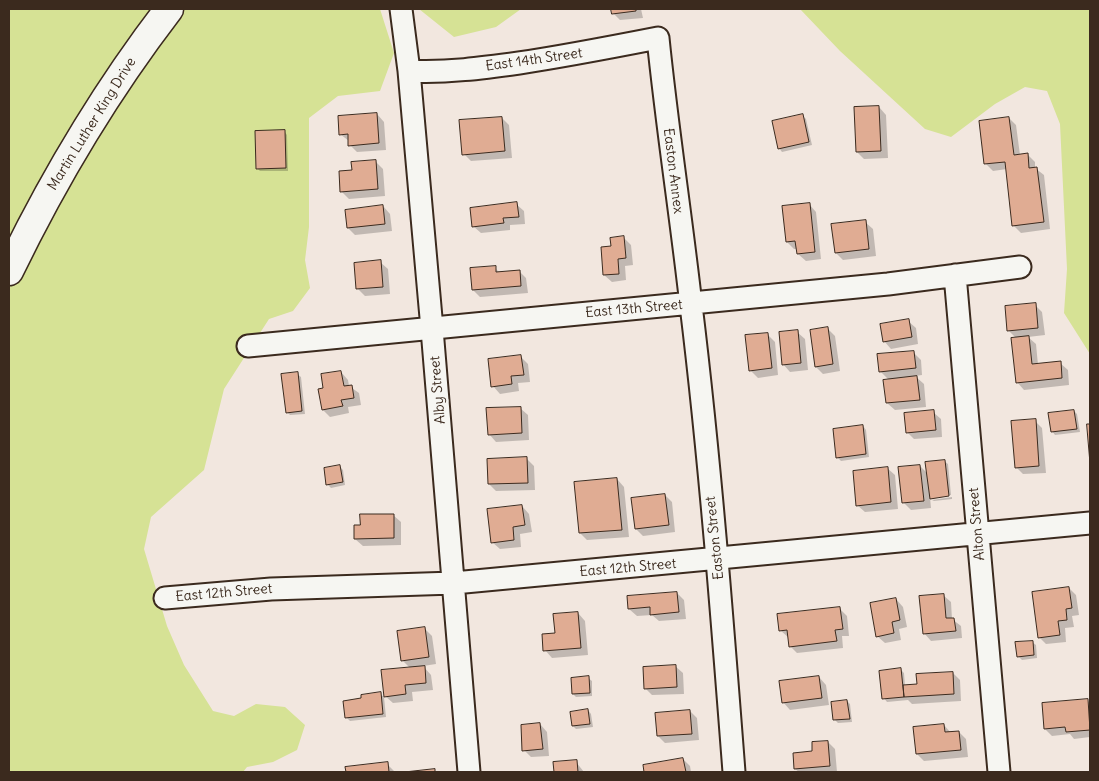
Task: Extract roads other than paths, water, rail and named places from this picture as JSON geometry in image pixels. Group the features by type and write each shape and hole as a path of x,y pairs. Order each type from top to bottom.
{"highway":[{"name":"Martin Luther King Drive","path":"9,272 34,219 76,144 99,107 169,9"}],"street":[{"name":"Alby Street","path":"401,9 410,71 469,772"},
{"name":"East 14th Street","path":"410,71 431,72 493,66 587,53 658,38"},
{"name":"Easton Annex","path":"658,38 691,304"},
{"name":"East 13th Street","path":"248,346 691,304 1020,267"},
{"name":"Alton Street","path":"955,275 999,772"},
{"name":"Easton Street","path":"691,304 718,559 734,772"},
{"name":"East 12th Street","path":"165,598 271,588 454,583 1090,523"}]}
